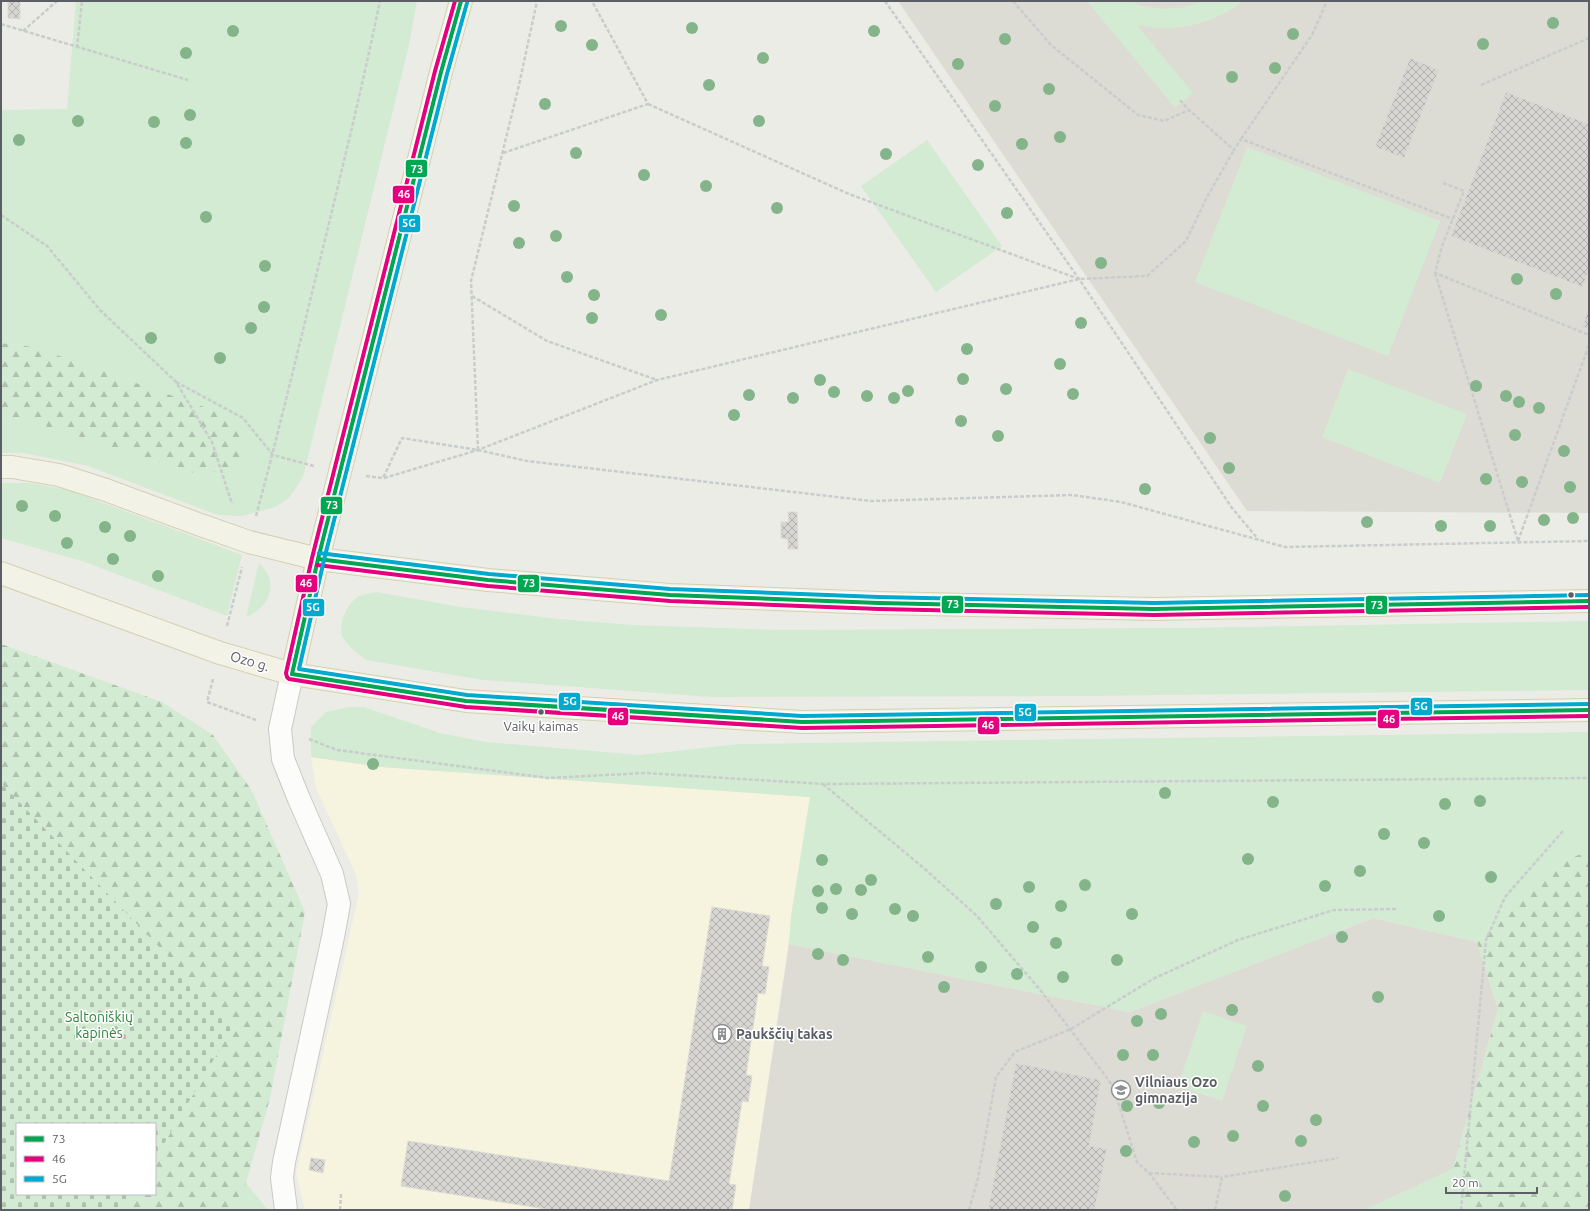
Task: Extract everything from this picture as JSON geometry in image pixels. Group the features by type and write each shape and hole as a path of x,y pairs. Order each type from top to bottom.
{"main road":[{"path":"441,72 447,1"},
{"path":"292,674 318,559 441,72 461,1"},
{"path":"7,467 66,477 249,542 318,559 488,580 662,595 880,603 1154,609 1589,601"},
{"name":"Ozo g.","path":"1,573 220,652 292,674 466,701 802,722 1589,710"}],"street":[{"path":"286,1210 283,1183 284,1162 339,904 332,874 283,759 280,729 292,674"}],"path":[{"path":"23,31 57,1"},
{"path":"77,48 82,1"},
{"path":"256,514 273,455 367,63 380,1"},
{"path":"478,450 471,281 537,1"},
{"path":"592,1 648,104 849,194 1079,279"},
{"path":"885,1 1079,279 1232,508 1259,539"},
{"path":"1013,1 1051,45 1138,115 1164,121 1189,110"},
{"path":"1,214 47,246 100,310 176,382 243,418 273,455 340,473 383,478 478,450 657,380 1079,279 1147,276 1186,241 1207,197 1234,150 1312,36 1327,1"},
{"path":"1,24 188,80"},
{"path":"1481,84 1589,38"},
{"path":"1180,100 1189,110 1234,150"},
{"path":"502,153 648,104"},
{"path":"1241,139 1453,219"},
{"path":"1443,183 1464,191 1442,246 1435,273 1518,541"},
{"path":"1435,273 1589,335"},
{"path":"472,296 546,341 657,380"},
{"path":"1518,541 1589,345"},
{"path":"176,382 212,442 232,504"},
{"path":"383,478 402,438 478,450 526,461 871,501 1072,495 1121,502 1285,547 1589,540"},
{"path":"249,542 207,702 337,750 548,778 646,773 823,784 1589,778"},
{"path":"823,784 926,870 977,916 1041,991 1113,1086 1137,1162 1149,1173 1177,1210"},
{"path":"1461,1210 1486,940 1505,897 1563,831"},
{"path":"969,1210 978,1178 996,1077 1015,1052 1070,1028 1153,979 1238,940 1334,910 1397,909"},
{"path":"1149,1173 1222,1177 1338,1158"},
{"path":"1215,1210 1222,1177"},
{"path":"340,1210 341,1194"}],"shaded area":[{"path":"898,1 1589,1 1589,513 1247,511"},
{"path":"311,757 381,767 810,797 749,1210 305,1210 296,1173 359,894 356,874 316,788"},
{"name":"Vilniaus Ozo gimnazija","path":"1373,918 1477,942 1498,1009 1453,1169 1365,1210 749,1210 789,944 1130,1012"}],"green space":[{"path":"76,1 417,1 409,45 303,477 289,498 275,507 242,516 218,515 88,466 24,453 1,453 1,416 21,419 200,475 34,347 1,343 1,110 67,109"},
{"path":"1087,1 1131,1 1141,6 1162,9 1186,7 1203,1 1243,1 1215,18 1195,25 1162,28 1137,25 1193,93 1175,108"},
{"path":"927,140 1002,246 936,292 861,186"},
{"path":"1247,147 1440,221 1388,356 1195,282"},
{"path":"1,343 34,347 221,413 240,427 245,451 234,468 200,475 21,419 1,416"},
{"path":"1348,369 1467,414 1440,483 1322,437"},
{"path":"1,483 30,483 69,490 242,555 227,616 85,562 1,538"},
{"path":"259,563 269,578 269,593 266,601 261,607 246,617"},
{"path":"376,592 461,607 558,619 633,625 782,630 1188,628 1589,621 1589,690 1085,696 711,697 483,680 366,660 356,652 343,638 341,633 344,615 350,604 358,597"},
{"path":"1,644 162,702 213,735 252,791 305,912 270,1098 246,1183 232,1210 125,1210 133,1195 156,1195 156,1157 234,1025 1,783"},
{"path":"349,707 364,707 440,733 486,742 640,755 739,744 1589,732 1589,851 1563,861 1508,902 1477,942 1373,918 1130,1012 789,944 791,916 810,797 381,767 311,757 311,727 326,712"},
{"name":"Saltoniškių kapinės","path":"1,783 234,1025 156,1157 156,1123 16,1123 16,1195 133,1195 125,1210 1,1210"},
{"path":"1589,851 1589,1210 1468,1210 1453,1169 1498,1009 1477,942 1508,902 1563,861"},
{"path":"1203,1011 1247,1026 1222,1101 1178,1086"},
{"path":"1453,1169 1468,1210 1365,1210"},
{"path":"246,1183 268,1210 232,1210"}],"building":[{"path":"8,1 20,1 20,19 8,18"},
{"path":"1410,58 1439,70 1404,158 1375,147"},
{"path":"1506,92 1589,124 1589,271 1582,287 1451,236"},
{"path":"1589,308 1589,329 1582,327"},
{"path":"788,512 797,512 798,549 788,549 788,539 781,538 781,522 789,522"},
{"name":"Paukščių takas","path":"712,907 770,916 762,966 769,967 765,994 758,993 746,1075 752,1076 748,1102 742,1101 729,1184 736,1185 732,1210 552,1210 401,1186 408,1141 669,1181"},
{"path":"1016,1063 1101,1080 1089,1146 1107,1149 1095,1208 1096,1210 988,1210"},
{"path":"311,1158 325,1160 323,1173 309,1170"}],"transit line":[{"name":"46","path":"455,1 435,71 312,558 286,673 289,679 466,707 802,728 1589,716"},
{"name":"73","path":"292,674 318,559 441,72 461,1"},
{"name":"5G","path":"467,3 447,74 324,560 299,669 467,695 802,716 1589,704"},
{"name":"5G","path":"319,553 489,574 670,589 879,597 1154,603 1589,595"},
{"name":"73","path":"318,559 488,580 670,595 879,603 1154,609 1589,601"},
{"name":"46","path":"317,565 488,586 670,601 879,609 1154,615 1589,607"},
{"name":"73","path":"292,674 466,701 802,722 1589,710"}],"place":[{"name":"Vaikų kaimas","path":"541,712"},
{"name":"Paukščių takas","path":"722,1034"},
{"name":"Vilniaus Ozo gimnazija","path":"1121,1090"}]}
